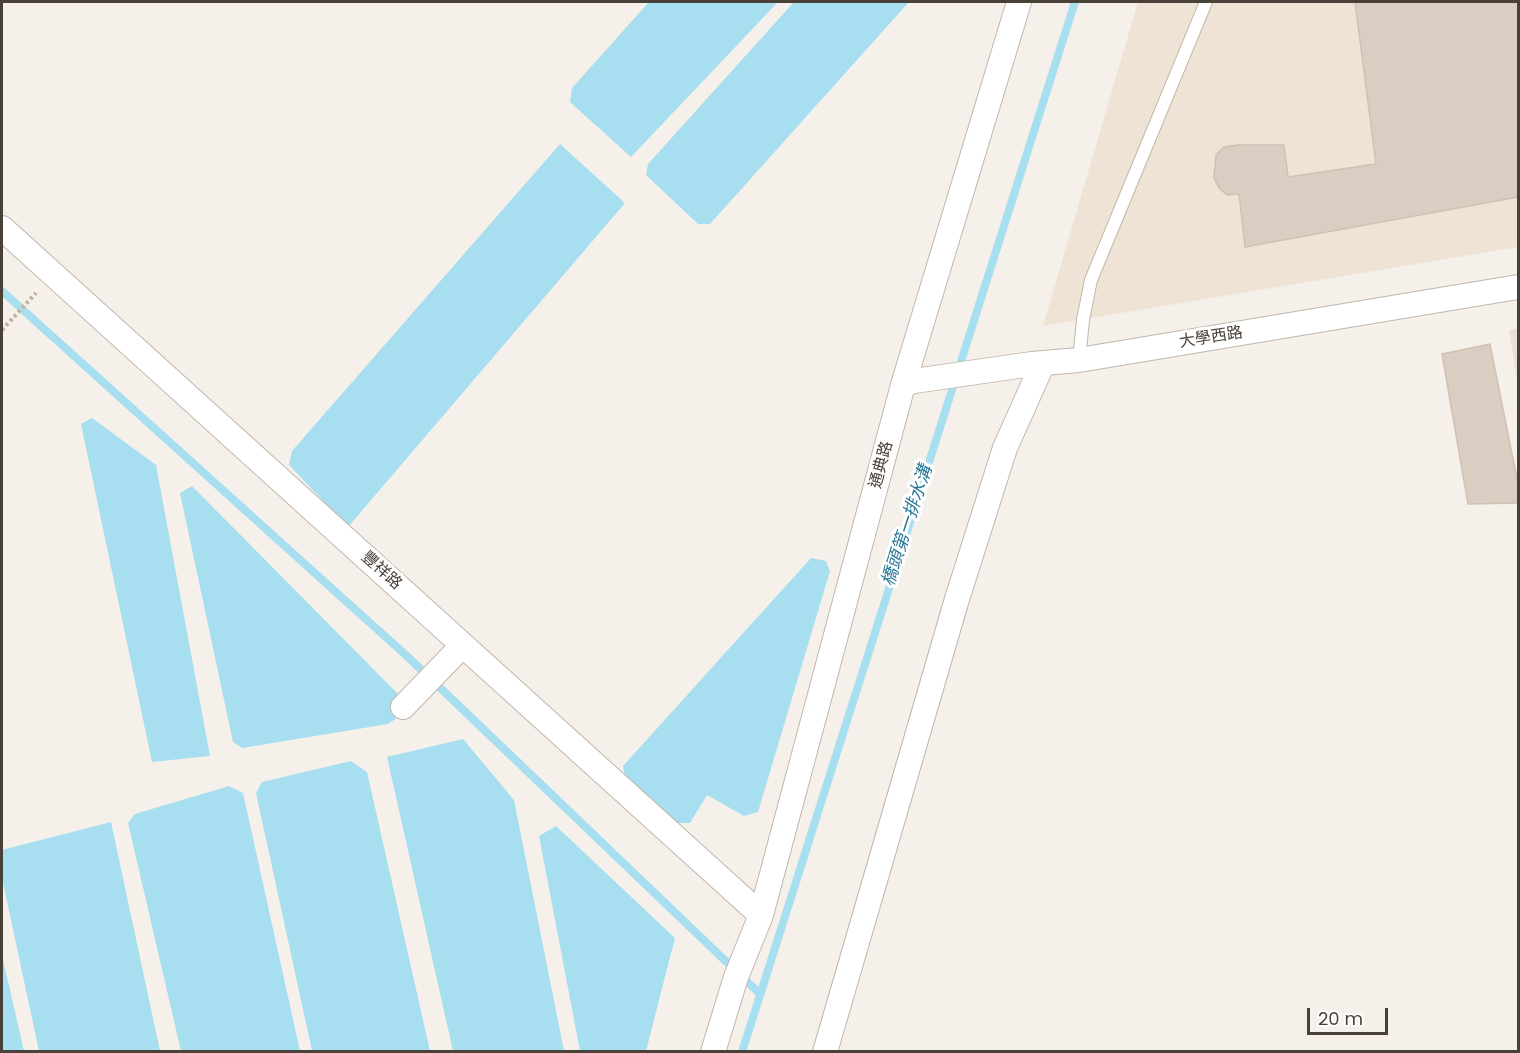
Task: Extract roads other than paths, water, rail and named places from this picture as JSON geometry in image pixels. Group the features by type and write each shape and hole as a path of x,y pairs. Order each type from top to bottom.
{"street":[{"name":"通典路","path":"713,1052 736,978 757,923 1019,2"},
{"name":"豐祥路","path":"2,228 463,645 757,923"},
{"name":"大學西路","path":"909,383 1079,360 1518,287"},
{"path":"825,1052 957,599 1001,458 1037,364"},
{"path":"403,707 463,645"}],"lane":[{"path":"1079,360 1083,320 1091,280 1206,2"}],"water":[{"path":"649,2 778,2 631,157 570,102 572,88"},
{"path":"794,2 909,2 710,224 698,224 646,175 648,164"},
{"path":"560,144 625,203 348,527 289,465 292,451"},
{"path":"92,418 156,465 210,756 152,762 81,424"},
{"path":"192,486 397,693 400,716 388,724 242,748 233,742 180,493"},
{"path":"811,558 826,561 830,571 758,812 744,816 707,795 690,823 673,823 625,778 623,766"},
{"path":"463,739 514,800 564,1051 453,1051 387,757"},
{"path":"351,761 367,772 430,1051 312,1051 256,793 262,782"},
{"path":"229,786 243,793 300,1051 181,1051 128,823 135,814"},
{"path":"111,822 160,1051 39,1051 2,878 2,850"},
{"path":"556,826 675,938 646,1051 580,1051 539,836"},
{"path":"2,955 24,1051 2,1051"}],"waterway":[{"name":"橋頭第一排水溝","path":"742,1052 1075,2"},
{"path":"2,291 409,658 759,993"}]}
